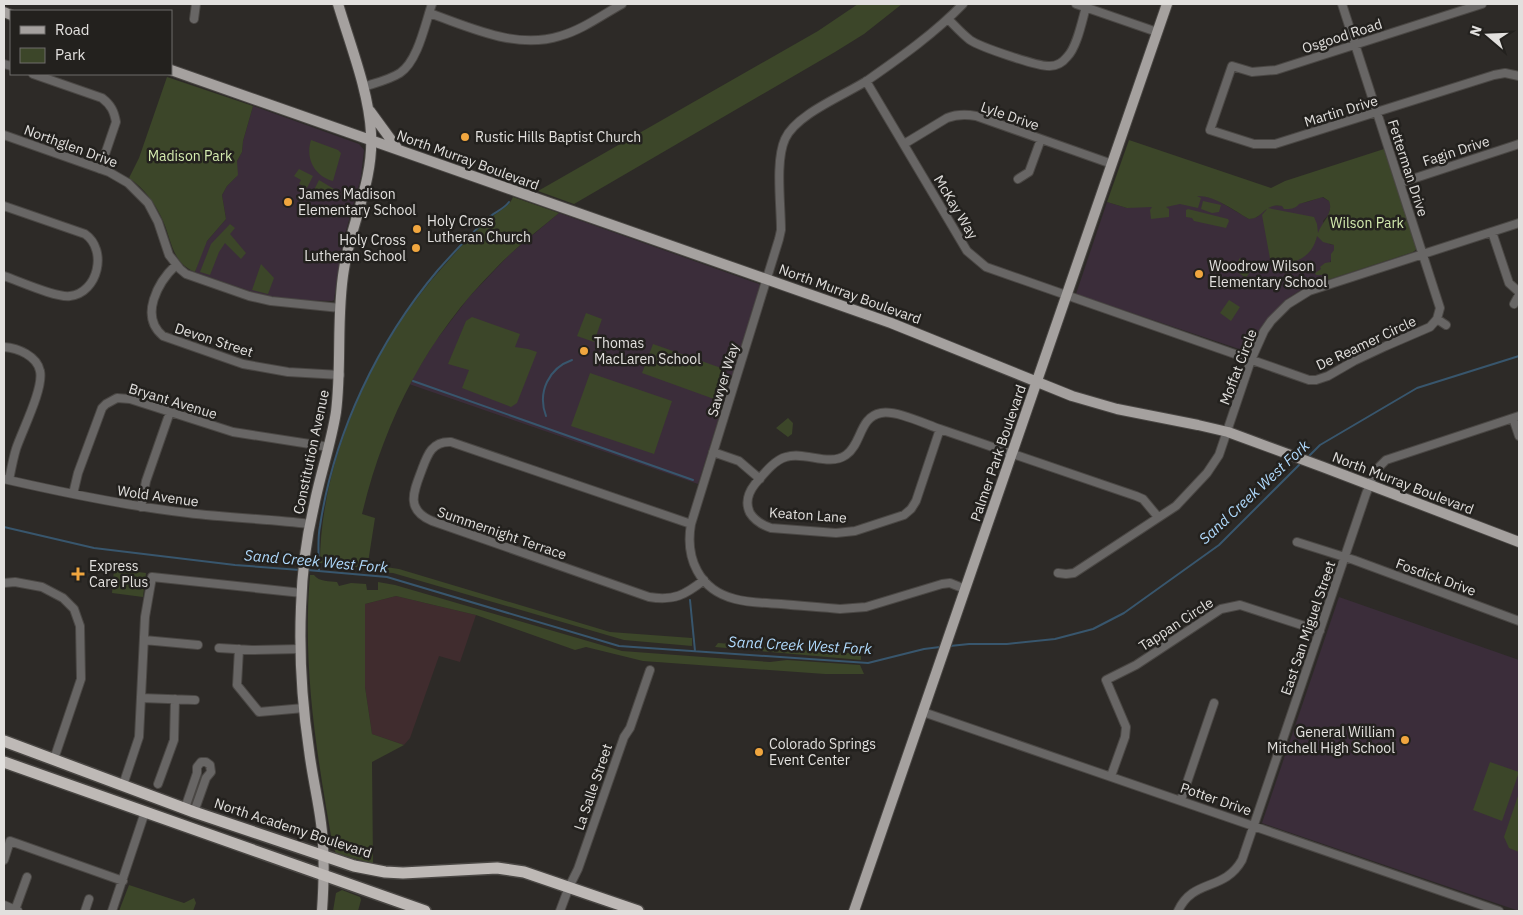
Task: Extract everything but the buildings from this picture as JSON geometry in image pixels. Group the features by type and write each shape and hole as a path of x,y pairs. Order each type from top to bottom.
{"highway":[{"name":"North Academy Boulevard","path":"4,741 189,810 354,866 385,872 403,873 507,869 524,872 638,911"},
{"path":"4,762 425,911"}],"main road":[{"name":"Constitution Avenue","path":"322,911 323,856 321,824 309,751 300,648 302,589 310,524 334,423 340,375 340,308 344,271 348,247 369,176 372,154 369,109 338,4"},
{"name":"Palmer Park Boulevard","path":"854,911 1167,4"},
{"name":"North Murray Boulevard","path":"172,70 921,334 1072,396 1117,409 1228,432 1519,542"},
{"path":"369,109 398,149"}],"street":[{"path":"194,19 196,4"},
{"path":"363,87 390,78 405,69 414,55 432,4"},
{"path":"429,13 500,37 531,41 552,38 573,31 622,4"},
{"name":"Sawyer Way","path":"963,4 920,43 866,81 801,120 788,132 780,156 781,230 768,279 691,524 689,549 694,565 704,580 714,589 733,599 745,601 840,609 866,607 942,584 950,584 965,589"},
{"path":"1076,4 1157,32"},
{"name":"Fetterman Drive","path":"1342,4 1422,254"},
{"name":"Osgood Road","path":"1224,89 1232,66 1252,72 1266,72 1482,4"},
{"path":"948,18 964,35 975,42 1037,64 1050,66 1057,65 1069,56 1086,7"},
{"name":"Martin Drive","path":"1224,89 1210,130 1254,144 1275,144 1494,75 1505,73 1519,76"},
{"path":"36,75 102,98 110,104 116,122 100,169"},
{"name":"McKay Way","path":"866,81 973,258 992,270 1066,296"},
{"name":"Lyle Drive","path":"904,144 947,118 961,114 976,116 1112,164"},
{"name":"Northglen Drive","path":"4,135 100,169 128,182 148,203 158,222 168,255 176,265"},
{"path":"1018,180 1029,172 1042,140"},
{"name":"Fagin Drive","path":"1400,183 1519,144"},
{"path":"4,206 85,234 94,243 98,254 95,273 86,289 76,295 64,296 4,276"},
{"name":"Moffat Circle","path":"1058,573 1074,573 1176,506 1207,473 1219,454 1228,432 1258,341 1270,321 1298,296 1519,223"},
{"path":"1492,232 1510,283 1519,293 1514,304"},
{"name":"De Reamer Circle","path":"1066,296 1309,380 1322,379 1378,349 1430,327 1437,320 1440,308 1422,254"},
{"path":"176,265 186,274 258,298 282,303 340,308"},
{"name":"Devon Street","path":"176,265 161,283 152,309 152,322 162,336 244,364 281,371 340,375"},
{"path":"1437,320 1446,325"},
{"path":"6,347 32,357 39,367 41,378 7,479"},
{"name":"Bryant Avenue","path":"73,494 78,473 99,413 106,404 117,398 123,398 233,432 329,447"},
{"path":"141,507 146,480 170,412"},
{"name":"Keaton Lane","path":"940,429 916,501 911,510 898,518 855,531 836,533 771,528 761,524 753,517 748,502 750,493 760,479 778,461 785,457 795,456 840,458 846,455 858,440 863,427 869,419 882,412 891,412 1136,496 1143,499 1158,517"},
{"path":"1516,417 1519,436"},
{"name":"East San Miguel Street","path":"1178,911 1192,893 1224,880 1234,872 1242,860 1344,558 1370,485 1380,464 1386,460 1516,417"},
{"name":"Summernight Terrace","path":"691,524 451,442 442,442 430,450 414,492 414,502 419,513 432,521 649,597 668,599 679,596 704,580"},
{"path":"714,452 739,461 760,479"},
{"name":"Wold Avenue","path":"7,479 141,507 310,524"},
{"name":"Fosdick Drive","path":"1297,542 1519,620"},
{"path":"123,785 139,736 145,617 152,577 213,585 302,589"},
{"path":"4,583 15,582 42,587 62,598 74,609 80,626 81,679 54,759"},
{"name":"Tappan Circle","path":"1111,776 1125,737 1126,727 1106,680 1136,665 1221,609 1233,606 1247,607 1320,632"},
{"path":"144,640 198,645"},
{"path":"219,648 239,649 252,646 300,648"},
{"path":"239,649 237,685 259,712 304,708"},
{"name":"La Salle Street","path":"560,911 578,869 624,737 630,728 650,670"},
{"path":"141,698 195,700"},
{"path":"158,784 174,740 175,699"},
{"path":"1181,800 1214,703"},
{"name":"Potter Drive","path":"923,712 1499,911"},
{"path":"201,762 206,762 210,765 211,770 189,810 197,773 196,767 201,762"},
{"path":"112,911 145,812"},
{"path":"4,860 10,841 123,881"},
{"path":"4,905 18,910 27,877"},
{"path":"84,911 89,898"}],"shaded area":[{"name":"James Madison Elementary School","path":"253,106 359,144 364,150 361,177 342,245 334,300 332,301 298,300 262,295 195,272 203,247 226,219 222,195 227,186 236,177 237,161 242,152 243,141"},
{"name":"Woodrow Wilson Elementary School","path":"1194,196 1215,199 1249,219 1257,217 1273,205 1282,206 1307,202 1322,197 1329,201 1331,205 1329,214 1323,221 1329,244 1334,245 1334,250 1330,263 1321,269 1324,281 1301,290 1285,300 1261,327 1248,352 1076,294 1107,202 1127,208"},
{"name":"Thomas MacLaren School","path":"559,213 759,284 760,286 698,484 409,384 434,343 469,297 510,254"},
{"path":"396,596 476,615 460,662 439,656 410,738 404,745 372,734 365,687 365,604"},
{"name":"General William Mitchell High School","path":"1339,597 1519,660 1519,911 1262,823"}],"green space":[{"path":"858,4 902,4 864,34 835,52 574,204 538,191 818,31"},
{"name":"Madison Park","path":"167,77 253,106 243,141 242,152 237,161 238,175 227,186 222,195 226,219 207,241 195,272 187,268 177,257 157,209 145,192 129,178 139,158"},
{"path":"311,140 338,150 341,153 333,181 321,175 313,166 309,154"},
{"name":"Wilson Park","path":"1129,140 1271,188 1285,181 1384,149 1417,249 1413,252 1324,281 1322,275 1316,275 1315,273 1325,263 1331,262 1334,245 1323,242 1317,236 1311,250 1300,259 1294,262 1271,264 1262,215 1268,209 1258,216 1249,219 1218,201 1197,196 1201,198 1198,208 1180,204 1166,207 1169,209 1169,217 1151,219 1150,210 1152,207 1127,208 1107,202","holes":["1323,197 1329,201 1330,205 1329,213 1318,233 1314,217 1268,208 1276,205 1282,206 1284,209 1292,208"]},
{"path":"299,169 313,176 307,188 299,184 301,180 294,176"},
{"path":"319,180 334,189 328,198 314,190"},
{"path":"513,197 559,213 526,240 471,294 429,351 412,381 383,445 362,514 375,518 367,569 357,567 345,569 344,563 320,563 322,524 329,485 355,406 373,368 394,332 441,269 472,235 507,206"},
{"path":"1203,201 1221,205 1219,212 1212,213 1201,209"},
{"path":"1186,210 1228,219 1229,221 1226,228 1194,221 1192,218 1186,217"},
{"path":"230,224 235,228 230,234 246,253 241,259 225,243 219,252 210,275 200,272 211,244"},
{"path":"1240,258 1253,267 1246,278 1233,269"},
{"path":"261,264 274,278 268,294 252,290"},
{"path":"1229,300 1240,307 1231,321 1220,313"},
{"path":"586,313 602,319 594,342 577,336"},
{"path":"472,317 520,334 515,347 537,352 517,403 511,407 462,388 469,370 448,364 466,321"},
{"path":"653,344 724,369 714,399 642,373"},
{"path":"590,373 672,401 654,454 571,426"},
{"path":"788,418 793,423 792,434 788,437 776,428"},
{"path":"379,566 399,569 610,632 692,638 692,646 624,640 393,573 378,572"},
{"path":"114,569 146,573 143,597 112,593"},
{"path":"310,575 314,575 322,580 337,582 339,586 351,583 366,584 367,590 378,590 378,582 395,585 622,651 770,662 787,660 860,665 864,674 825,674 643,661 586,647 575,650 476,615 396,596 365,604 365,687 372,734 404,745 372,762 373,864 336,853 333,847 312,711 308,644"},
{"path":"718,643 861,654 861,660 715,647"},
{"path":"1490,762 1519,772 1502,821 1473,810"},
{"path":"1519,793 1519,852 1509,848 1504,837"},
{"path":"129,885 184,903 194,898 196,903 193,911 119,911"},
{"path":"342,890 360,897 358,911 333,911 336,893"}],"waterway":[{"path":"319,571 319,531 336,457 348,423 378,358 396,327 438,270 482,224 509,202"},
{"name":"Sand Creek West Fork","path":"1307,458 1320,445 1417,388 1519,356"},
{"path":"546,416 543,398 547,382 557,369 572,360"},
{"path":"413,381 693,480"},
{"name":"Sand Creek West Fork","path":"950,646 1007,644 1055,639 1093,629 1124,613 1219,545 1301,463"},
{"name":"Sand Creek West Fork","path":"4,527 94,548 235,565 300,570"},
{"name":"Sand Creek West Fork","path":"307,570 387,577 619,646 868,663 924,649 940,647"},
{"path":"690,600 695,651"}],"place":[{"name":"Rustic Hills Baptist Church","path":"465,137"},
{"name":"James Madison Elementary School","path":"288,202"},
{"name":"Holy Cross Lutheran Church","path":"417,229"},
{"name":"Holy Cross Lutheran School","path":"416,248"},
{"name":"Woodrow Wilson Elementary School","path":"1199,274"},
{"name":"Thomas MacLaren School","path":"584,351"},
{"name":"Express Care Plus","path":"78,574"},
{"name":"General William Mitchell High School","path":"1405,740"},
{"name":"Colorado Springs Event Center","path":"759,752"}]}
